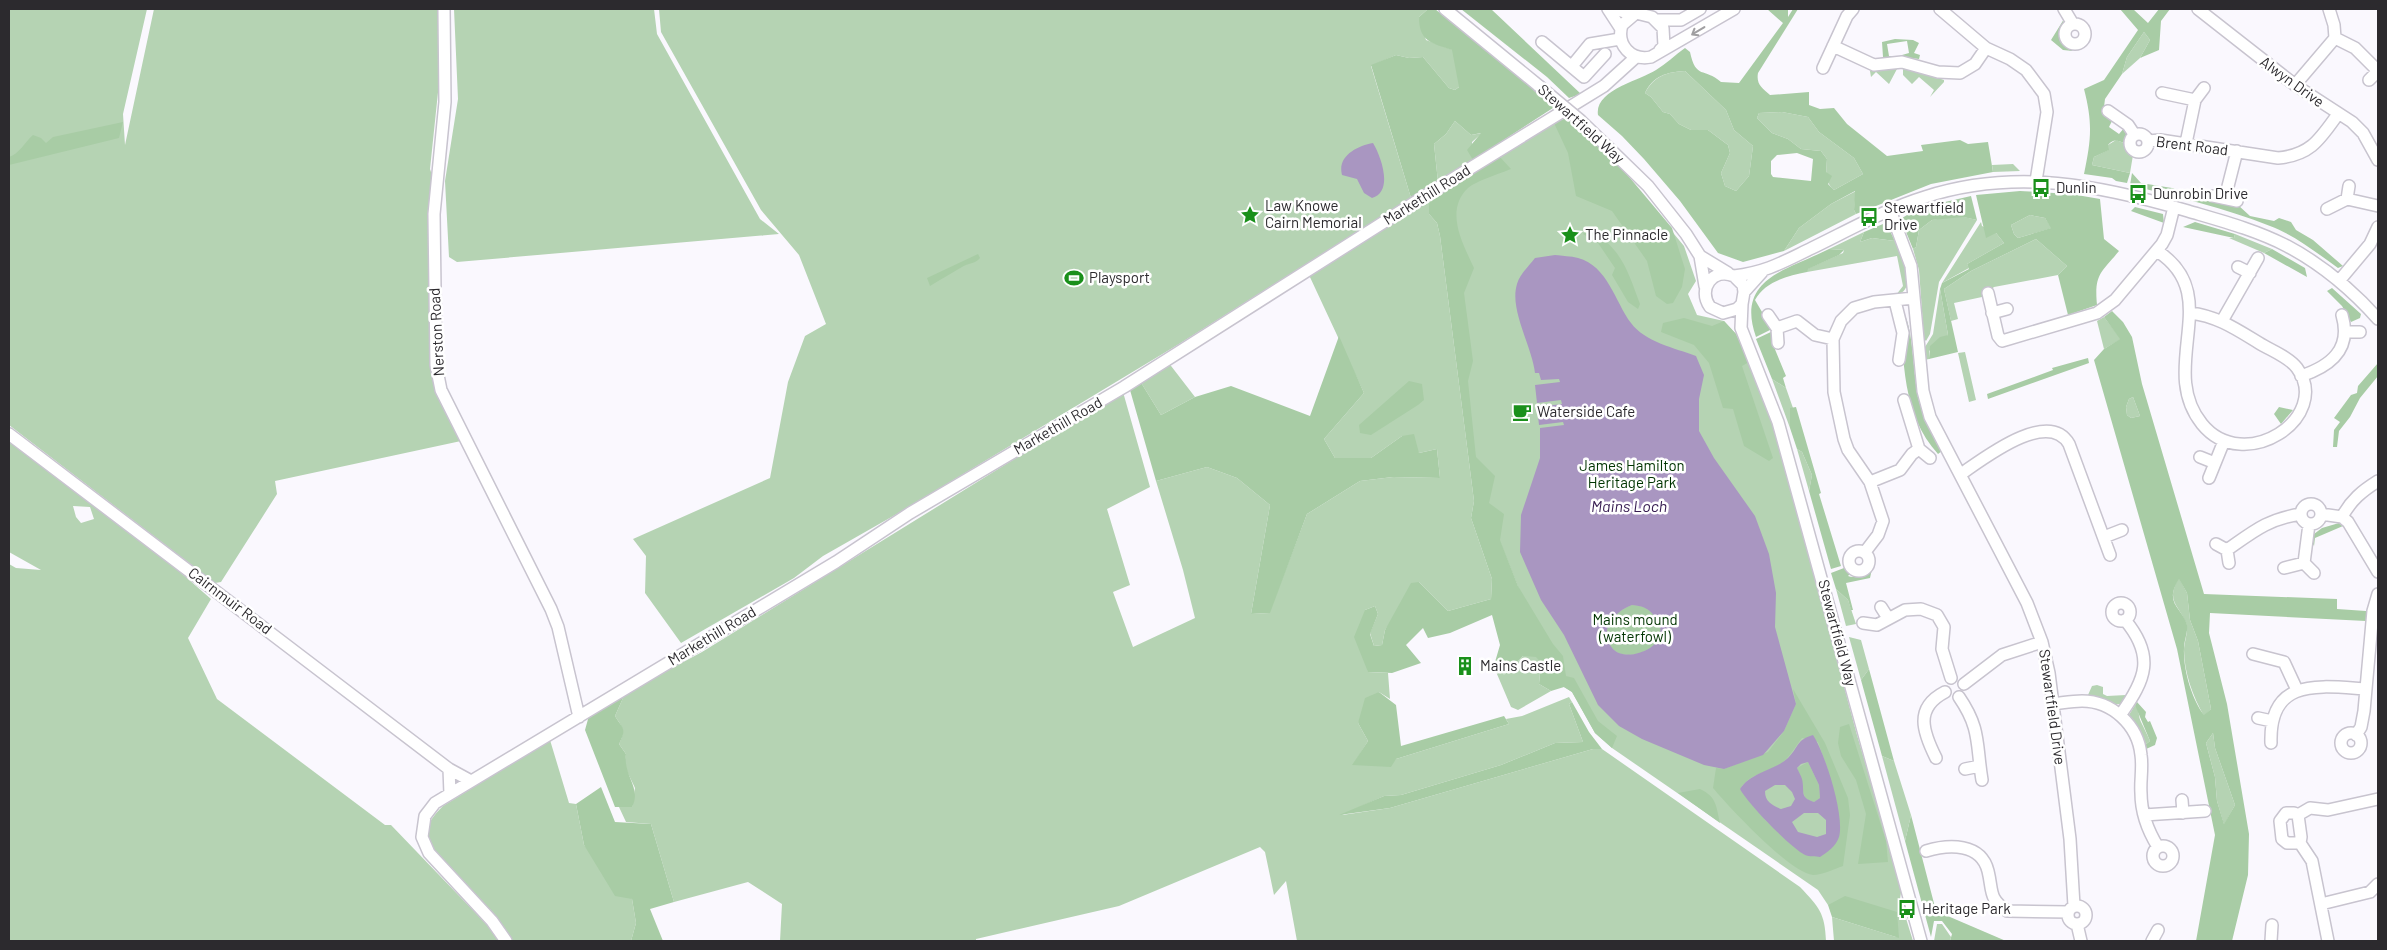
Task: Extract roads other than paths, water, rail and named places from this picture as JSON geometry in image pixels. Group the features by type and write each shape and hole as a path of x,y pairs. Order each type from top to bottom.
{"street":[{"name":"Nerston Road","path":"444,9 445,102 434,214 436,365 441,390 551,609 558,628 579,717"},
{"name":"Stewartfield Way","path":"1445,9 1581,121 1648,186 1686,234 1700,256 1705,286"},
{"path":"1608,9 1628,52 1636,57 1651,57 1664,46 1663,28 1652,16"},
{"path":"1616,9 1681,20 1700,9"},
{"path":"1823,68 1847,16 1853,9"},
{"path":"1940,9 1986,48 2010,59 2026,70 2044,94 2047,112 2036,181"},
{"path":"2064,9 2073,24"},
{"name":"Alwyn Drive","path":"2198,9 2295,84 2352,122 2363,133 2378,160"},
{"path":"2295,84 2335,38 2333,19 2329,9"},
{"path":"1660,50 1677,43 1727,11"},
{"path":"1620,34 1624,23 1636,12"},
{"path":"1572,66 1590,44 1620,34"},
{"path":"2335,38 2355,48 2378,71 2369,80"},
{"path":"1542,42 1584,77 1605,54"},
{"path":"1833,46 1874,65 1902,62 1938,72 1960,73 1976,64 1986,48"},
{"name":"Markethill Road","path":"471,781 836,562 910,513 1124,387 1425,196 1604,86 1636,57"},
{"path":"2186,143 2195,100 2204,88"},
{"path":"2162,93 2195,100"},
{"name":"Brent Road","path":"2108,112 2128,125 2134,134"},
{"name":"Brent Road","path":"2134,134 2142,134 2148,140 2186,143 2278,158 2294,156 2314,146 2338,114"},
{"name":"Brent Road","path":"2134,134 2130,143 2135,151 2144,151 2147,148 2148,140"},
{"name":"Brent Road","path":"2236,151 2219,197 2236,201"},
{"path":"1762,272 1730,312 1716,312 1706,301 1705,286 1711,278 1719,274 1732,275 1762,272 1890,210 1925,197 1957,188 2012,181 2080,184 2174,207 2261,234 2288,246 2338,281 2378,319"},
{"path":"2347,199 2349,186"},
{"path":"2327,209 2347,199 2378,206"},
{"path":"1988,293 2000,340 2006,341 2061,322 2097,313 2115,300 2157,251 2167,235 2174,207"},
{"name":"Stewartfield Drive","path":"1890,210 1912,266 1925,400 1930,417 2027,603 2042,642 2049,673 2070,839 2071,909"},
{"path":"2338,281 2374,247 2378,227"},
{"path":"2157,251 2171,260 2183,279 2189,294 2190,313 2183,368 2188,395 2197,418 2207,430 2224,441 2252,445 2273,438 2288,428 2300,410 2304,388 2301,376 2292,364 2222,321 2190,313"},
{"name":"Stewartfield Way","path":"1700,256 1732,275"},
{"path":"2222,321 2258,258"},
{"path":"2238,267 2250,273"},
{"path":"1732,275 1740,280 1743,298"},
{"name":"Stewartfield Way","path":"1743,298 1741,328 1778,422 1921,941"},
{"path":"1865,552 1878,535 1883,521 1870,482 1848,450 1844,439 1834,392 1833,339 1841,320 1854,308 1874,302 1914,298"},
{"path":"1895,301 1903,333 1899,360"},
{"path":"1992,313 2007,310"},
{"name":"Stewartfield Way","path":"1723,313 1741,328"},
{"path":"2301,376 2319,370 2338,353 2344,341 2345,332 2342,315"},
{"path":"1768,316 1777,328 1778,343"},
{"path":"1777,328 1797,321 1815,335 1833,339"},
{"path":"2345,332 2360,332"},
{"path":"1904,400 1919,449 1930,458"},
{"path":"1961,474 1997,449 2042,431 2056,433 2063,437 2068,444 2110,555"},
{"name":"Cairnmuir Road","path":"9,434 449,769 471,781"},
{"path":"2208,478 2224,441"},
{"path":"1870,482 1900,470 1912,454 1919,449"},
{"path":"2200,457 2215,463"},
{"path":"2342,517 2349,503 2362,491 2378,481"},
{"path":"2313,504 2319,508 2321,514 2318,522 2309,524 2303,520 2301,514 2306,506 2313,504"},
{"path":"2227,550 2261,526 2279,517 2301,514"},
{"path":"2321,514 2342,517 2348,522 2378,572"},
{"path":"2304,563 2309,524"},
{"path":"2104,537 2122,530"},
{"path":"2216,544 2227,550"},
{"path":"2227,550 2229,563"},
{"path":"2284,568 2304,563"},
{"path":"2304,563 2314,573"},
{"path":"2356,735 2361,727 2366,690 2374,658 2373,611 2378,594"},
{"path":"1882,607 1888,618"},
{"path":"1863,623 1877,625 1900,611 1912,609 1930,611 1937,615 1944,627 1942,649 1950,678"},
{"path":"2121,714 2134,695 2144,671 2142,649 2136,634 2125,620"},
{"path":"1964,684 2002,655 2042,642"},
{"path":"2253,654 2288,658 2297,690"},
{"path":"1944,692 1950,697 1958,697 1964,691 1964,684 1958,678 1950,678"},
{"path":"1944,692 1945,684 1950,678"},
{"path":"2271,743 2272,721 2282,701 2297,690 2324,686 2366,690"},
{"path":"1936,758 1934,741 1924,732 1924,714 1934,697 1944,692"},
{"path":"1958,697 1969,711 1976,729 1982,780"},
{"path":"2052,704 2084,701 2101,704 2121,714 2134,733 2141,754 2140,792 2144,815 2158,847"},
{"path":"2258,718 2272,721"},
{"path":"1965,768 1980,766"},
{"path":"449,769 450,794"},
{"path":"471,781 435,803 425,816 422,837 429,853 492,921 506,941"},
{"path":"2298,815 2310,808 2328,810 2378,799"},
{"path":"2182,800 2183,813"},
{"path":"2144,815 2205,811"},
{"path":"2298,815 2294,812 2286,812 2280,821 2282,839 2287,843 2300,843"},
{"path":"2298,815 2300,843 2312,861 2321,904 2325,941"},
{"path":"1940,834 1942,846"},
{"path":"1926,851 1942,846 1967,848 1982,857 1989,872 1993,899 2007,911 2082,908 2086,915 2082,922 2077,924 2081,941"},
{"path":"2321,904 2370,892 2378,884"},
{"path":"2272,925 2273,941"},
{"path":"2152,941 2158,930"}],"water":[{"path":"1373,143 1382,165 1384,181 1383,189 1372,198 1364,193 1357,179 1342,175 1341,168 1345,157 1355,149"},
{"name":"Mains Loch","path":"1555,255 1575,257 1588,262 1604,277 1625,315 1637,330 1661,344 1696,356 1704,375 1699,399 1699,431 1714,458 1755,516 1769,554 1776,593 1775,627 1796,704 1784,731 1763,755 1724,769 1704,765 1642,739 1619,726 1598,705 1564,635 1541,600 1520,552 1521,515 1540,458 1540,428 1564,425 1563,422 1539,425 1537,407 1562,404 1561,400 1537,403 1535,385 1560,382 1559,379 1541,380 1539,373 1535,373 1516,305 1515,294 1518,280 1535,258","holes":["1632,605 1645,608 1653,614 1660,627 1660,636 1648,649 1639,653 1629,655 1620,653 1613,649 1609,642 1607,629 1610,622 1620,612"]},
{"path":"1813,735 1823,756 1833,785 1839,815 1838,840 1831,849 1820,857 1805,855 1780,835 1744,796 1740,789 1756,775 1788,758 1803,739","holes":["1808,762 1819,785 1820,798 1814,802 1804,796 1802,779 1797,768 1801,764","1775,785 1785,785 1792,792 1795,799 1791,806 1781,809 1768,800 1765,791","1804,813 1818,813 1826,820 1826,834 1817,837 1798,832 1792,822"]}],"place":[{"name":"Dunlin","path":"2041,188"},
{"name":"Dunrobin Drive","path":"2138,194"},
{"name":"Law Knowe Cairn Memorial","path":"1250,215"},
{"name":"Stewartfield Drive","path":"1869,217"},
{"name":"The Pinnacle","path":"1570,235"},
{"name":"Playsport","path":"1074,278"},
{"name":"Waterside Cafe","path":"1522,412"},
{"name":"Mains Castle","path":"1465,666"},
{"name":"Heritage Park","path":"1907,909"}],"park label":[{"name":"James Hamilton Heritage Park","path":"1632,474"},
{"name":"Mains mound (waterfowl)","path":"1635,628"}]}
